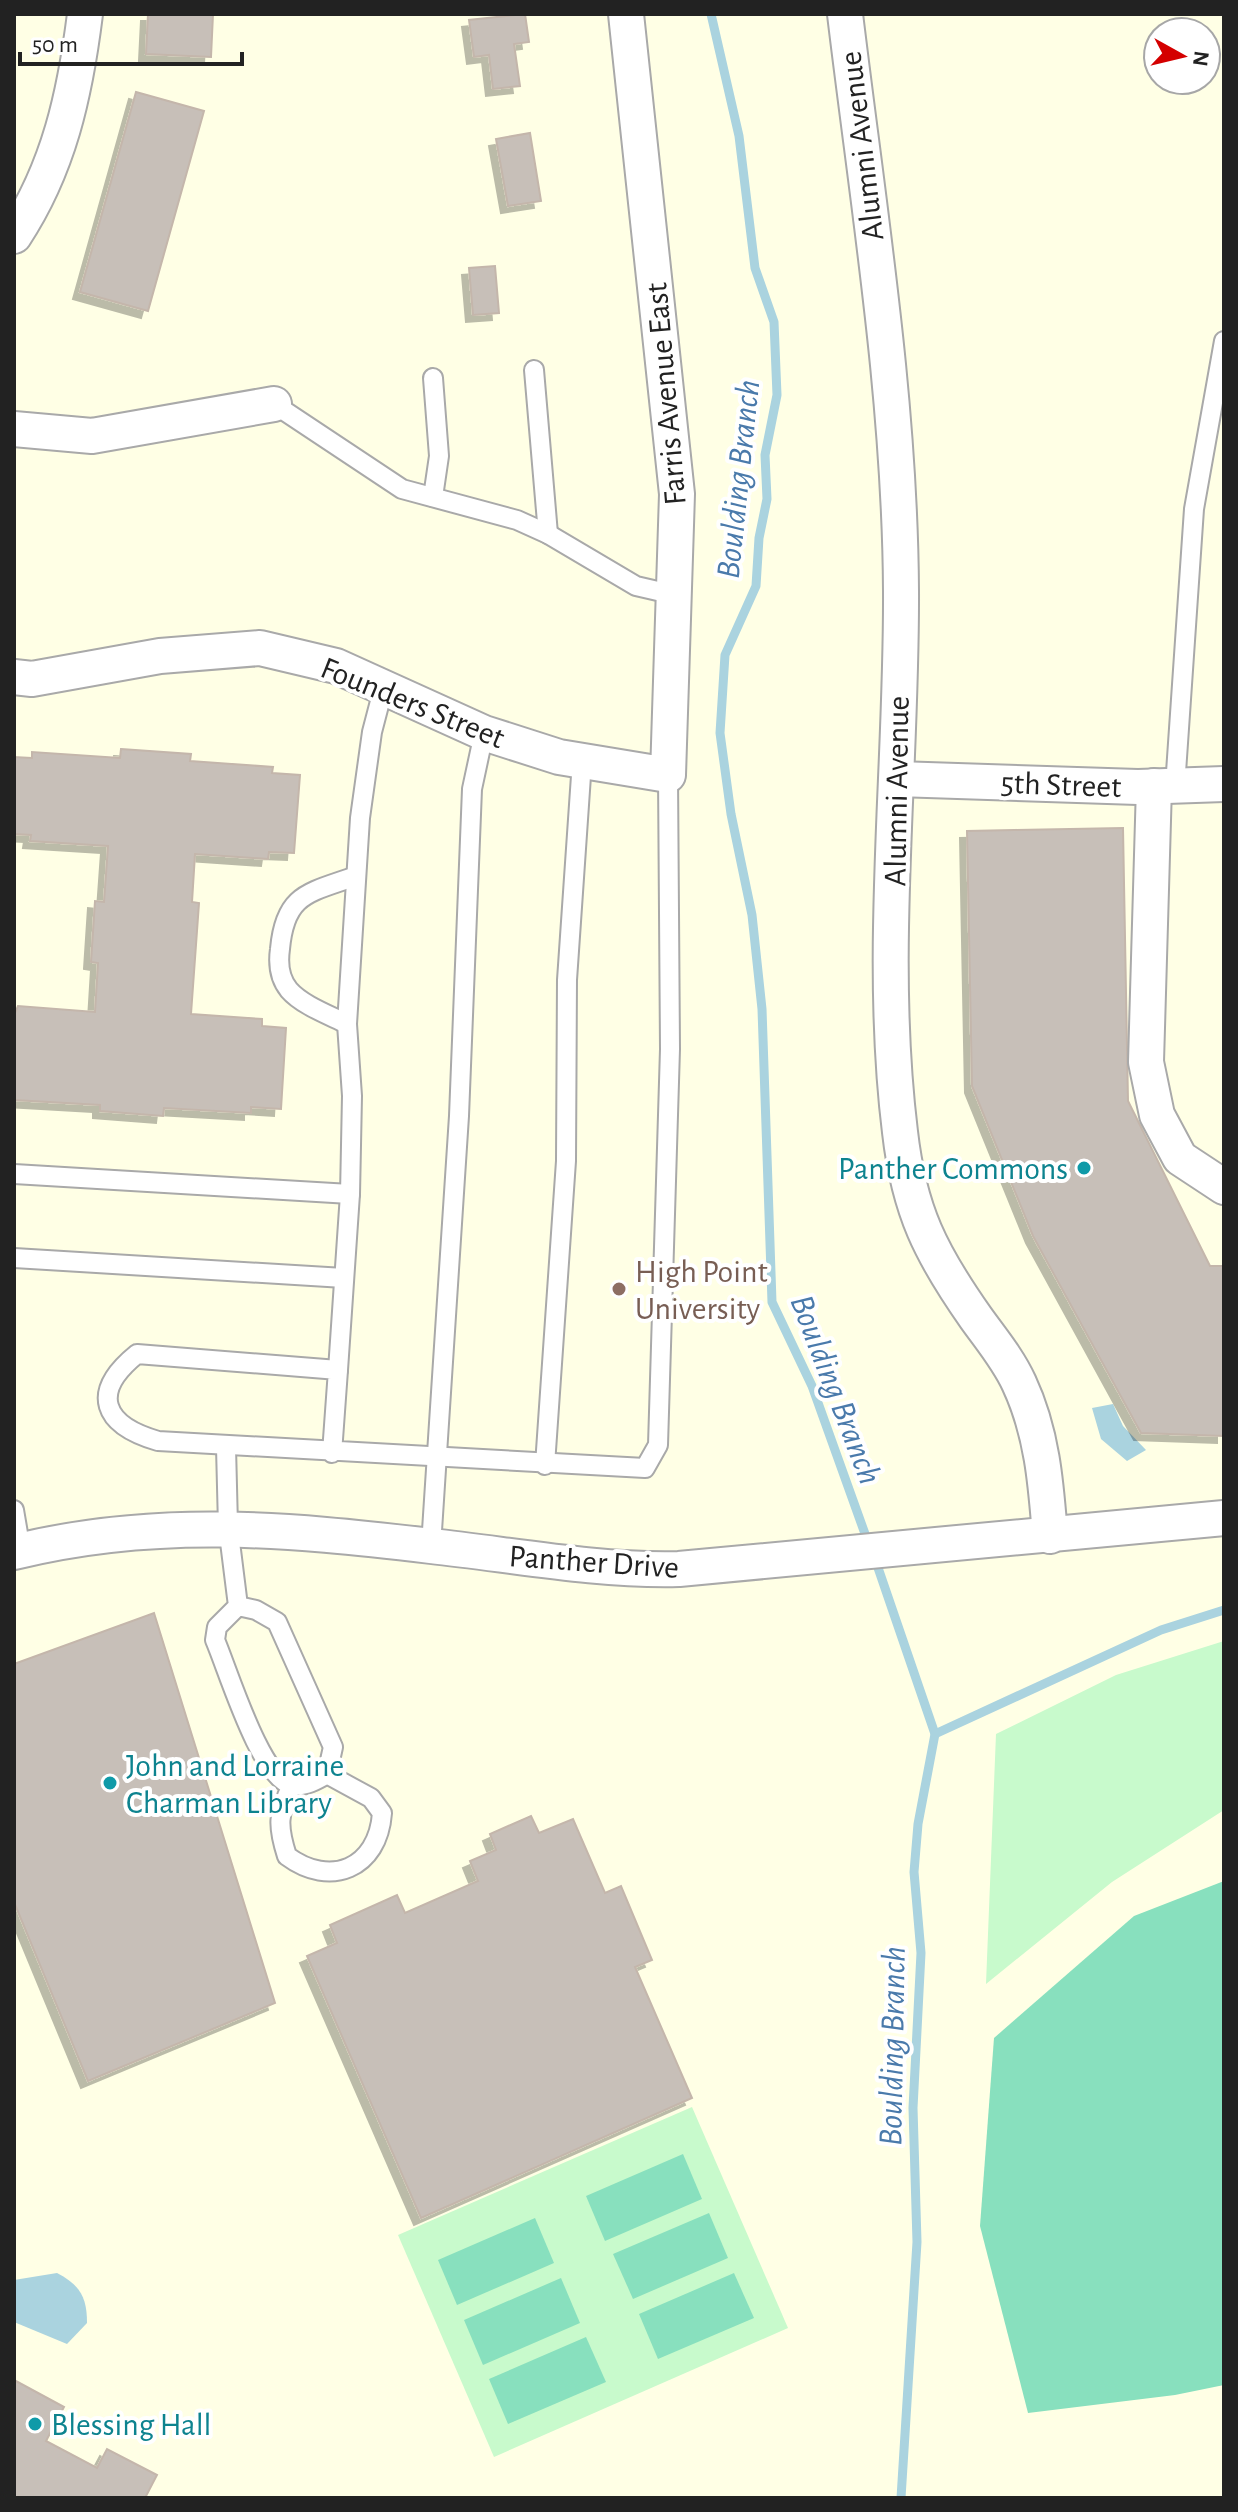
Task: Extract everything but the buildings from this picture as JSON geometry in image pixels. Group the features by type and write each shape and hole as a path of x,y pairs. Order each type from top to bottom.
{"street":[{"path":"14,236 50,172 66,123 85,14"},
{"name":"Farris Avenue East","path":"626,14 677,494 668,775"},
{"name":"Alumni Avenue","path":"845,14 898,476 901,594 892,963 900,1132 912,1206 933,1255 1019,1382 1037,1429 1050,1536"},
{"path":"14,429 92,436 274,404"},
{"name":"Founders Street","path":"14,677 32,679 160,656 260,648 336,666 484,733 582,761 668,775"},
{"name":"5th Street","path":"897,779 1164,786 1224,784"},
{"path":"1164,786 1146,1062 1157,1115 1180,1158 1224,1187"},
{"name":"Panther Drive","path":"18,1551 81,1536 228,1526 638,1570 808,1558 1224,1518"}],"lane":[{"path":"1164,786 1194,509 1224,341"},
{"path":"534,370 548,534"},
{"path":"433,378 439,456 433,497"},
{"path":"274,404 402,489 517,520 548,534 636,586 675,595"},
{"path":"332,1453 350,1194 352,1096 347,1024 356,876 366,769 384,686"},
{"path":"431,1546 459,1116 472,789 484,733"},
{"path":"545,1465 565,1176 567,980 582,761"},
{"path":"338,1370 155,1353 137,1354 122,1366 110,1385 108,1404 115,1422 133,1434 158,1441 226,1447 645,1468 658,1445 670,1049 668,775"},
{"path":"347,1024 291,992 282,979 279,960 283,922 290,907 305,895 356,876"},
{"path":"14,1174 350,1194"},
{"path":"14,1258 344,1278"},
{"path":"226,1447 228,1526 238,1606"},
{"path":"14,1510 18,1551"},
{"path":"238,1606 256,1610 277,1622 333,1747 327,1774 313,1783 292,1785 274,1775 261,1753 215,1640 217,1627 238,1606"},
{"path":"292,1785 283,1804 278,1829 287,1856 318,1873 341,1871 362,1860 373,1845 382,1813 371,1798 327,1774"}],"shaded area":[{"name":"High Point University","path":"14,14 1224,14 1224,2498 14,2498"}],"green space":[{"path":"1224,1641 1224,1810 1112,1882 986,1984 996,1734 1116,1675"},
{"path":"1224,1881 1224,2385 1175,2395 1028,2413 980,2226 994,2038 1134,1916"},
{"path":"692,2107 788,2328 494,2457 398,2235"},
{"path":"683,2154 702,2199 605,2241 586,2196"},
{"path":"709,2213 728,2258 633,2299 613,2254"},
{"path":"535,2218 554,2263 457,2305 438,2260"},
{"path":"734,2273 754,2318 658,2359 639,2314"},
{"path":"561,2278 580,2323 483,2365 464,2320"},
{"path":"586,2337 606,2382 508,2424 489,2379"}],"water":[{"path":"1113,1404 1123,1426 1146,1450 1127,1461 1101,1439 1092,1408"},
{"path":"57,2273 77,2287 86,2306 87,2323 67,2344 14,2322 14,2280"}],"waterway":[{"name":"Boulding Branch","path":"711,14 739,136 755,268 774,322 777,395 765,455 767,499 759,538 756,586 725,655 720,733 731,814 752,915 762,1009 772,1302 812,1386 869,1545"},
{"name":"Boulding Branch","path":"875,1559 935,1734 918,1824 914,1872 921,1953 913,2108 917,2242 901,2498"},
{"path":"935,1734 1161,1630 1224,1610"}],"place":[{"name":"Panther Commons","path":"1084,1168"},
{"name":"High Point University","path":"619,1289"},
{"name":"John and Lorraine Charman Library","path":"110,1783"},
{"name":"Blessing Hall","path":"35,2424"}]}
